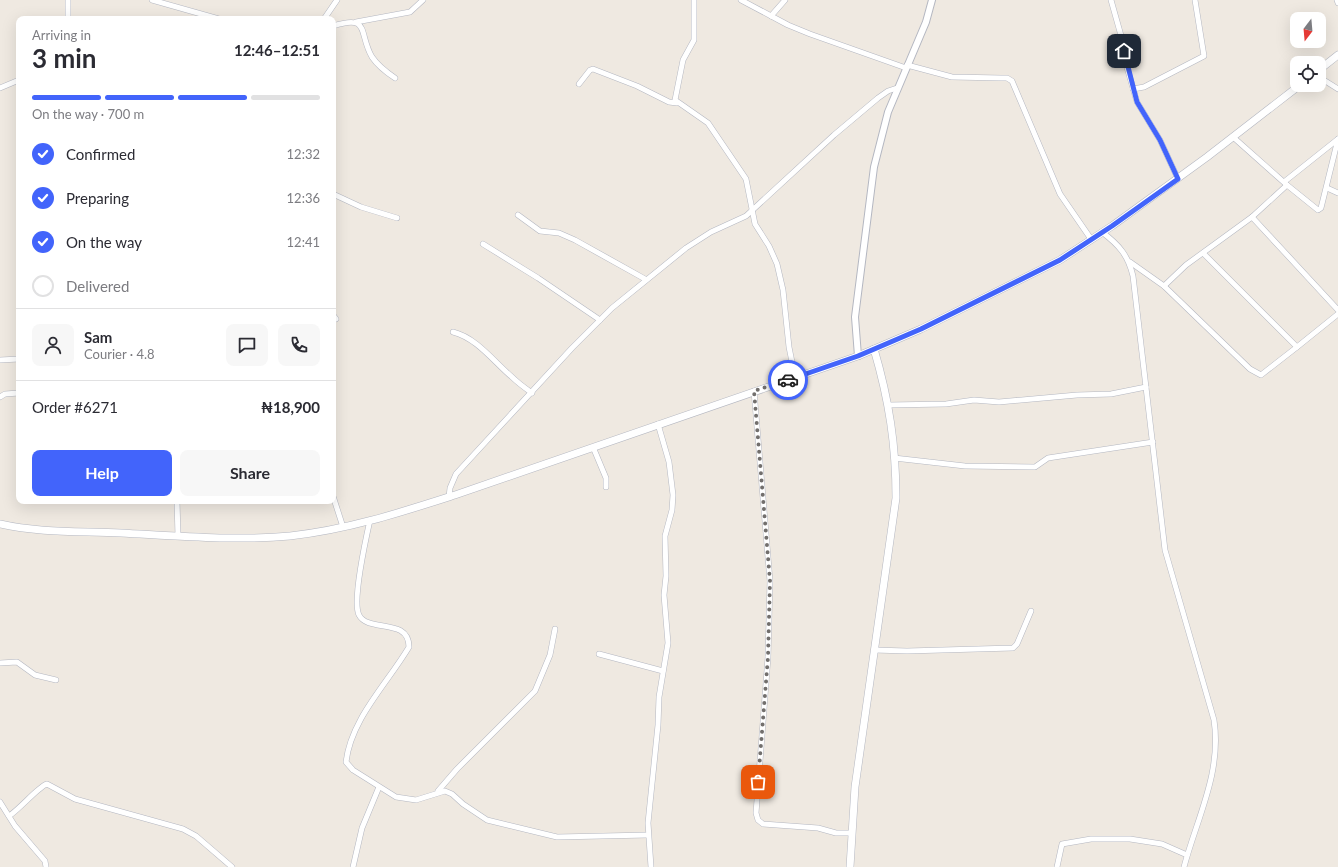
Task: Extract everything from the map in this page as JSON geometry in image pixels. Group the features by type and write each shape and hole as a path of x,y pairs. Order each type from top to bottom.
{"main road":[{"path":"1326,64 1338,55"},
{"path":"0,524 52,531 240,538 291,536 343,527 403,512 449,497 858,356 921,329 1060,260 1178,179 1291,92"},
{"path":"850,867 855,787 896,498 889,406 874,349"}],"street":[{"path":"68,0 68,16"},
{"path":"152,0 208,16"},
{"path":"326,16 337,0"},
{"path":"336,25 352,21 356,22 410,12 423,0"},
{"path":"677,103 675,96 683,60 694,40 696,32 694,0"},
{"path":"741,0 810,34 906,67 952,77 1007,78 1012,81 1060,194 1091,239"},
{"path":"771,16 785,0"},
{"path":"858,356 854,317 874,167 888,112 926,22 932,0"},
{"path":"1111,0 1122,39 1132,89 1137,102 1160,140 1178,179"},
{"path":"1132,89 1144,87 1204,56 1195,0"},
{"path":"356,22 363,30 366,47 372,58 378,65 395,78"},
{"path":"579,84 590,70 593,69 643,88 669,102 677,103 708,123 746,179 755,224 769,246 780,277 795,377"},
{"path":"0,88 16,81"},
{"path":"1326,81 1338,89"},
{"path":"449,497 450,488 456,474 572,348 600,320 645,279 686,248 711,232 746,216 834,135 878,98 888,91 897,88"},
{"path":"1233,137 1285,184 1318,210 1321,208 1327,188 1338,139"},
{"path":"1164,286 1186,265 1252,216 1285,184 1338,139"},
{"path":"1327,188 1338,193"},
{"path":"336,195 360,207 397,218"},
{"path":"518,215 540,231 566,236 645,279"},
{"path":"1252,216 1338,310"},
{"path":"1102,232 1123,250 1130,262 1165,550 1214,720 1217,738 1213,774 1184,867"},
{"path":"483,244 538,278 600,320"},
{"path":"1203,253 1297,347"},
{"path":"1130,262 1164,286 1257,374 1261,375 1338,314"},
{"path":"453,332 462,334 470,340 512,378 532,392"},
{"path":"0,360 16,359"},
{"path":"889,406 946,404 974,400 999,402 1077,395 1111,394 1146,387"},
{"path":"754,391 770,581 768,657 756,813 758,820 764,824 818,828 836,834 852,833"},
{"path":"0,397 5,394 16,393"},
{"path":"651,867 648,835 659,697 668,643 664,595 666,576 665,536 672,510 673,495 669,462 658,424"},
{"path":"894,458 965,466 1035,467 1048,458 1152,442"},
{"path":"593,447 606,478 606,488"},
{"path":"176,504 178,536"},
{"path":"336,504 343,527"},
{"path":"370,520 358,589 358,614 363,620 371,623 387,625 403,632 409,640 409,647 356,726 347,750 346,762 349,766 396,797 406,799 425,798 441,791 448,792 480,817 487,820 557,837 648,835"},
{"path":"874,650 1013,648 1017,644 1031,611"},
{"path":"437,793 457,769 535,691 550,654 555,629"},
{"path":"599,654 663,671"},
{"path":"0,663 17,662 35,674 56,680"},
{"path":"8,816 18,810 42,786 47,784 75,799 183,829 196,836 232,867"},
{"path":"353,867 362,828 379,787"},
{"path":"0,802 15,826 45,861 46,867"},
{"path":"1056,867 1062,844 1091,839 1111,838 1150,841 1187,855"}],"way so far":[{"path":"758,782 768,657 770,581 754,391 788,380"}],"route":[{"path":"788,380 858,356 921,329 1060,260 1112,226 1178,179 1160,140 1137,102 1132,89 1124,51"}]}
